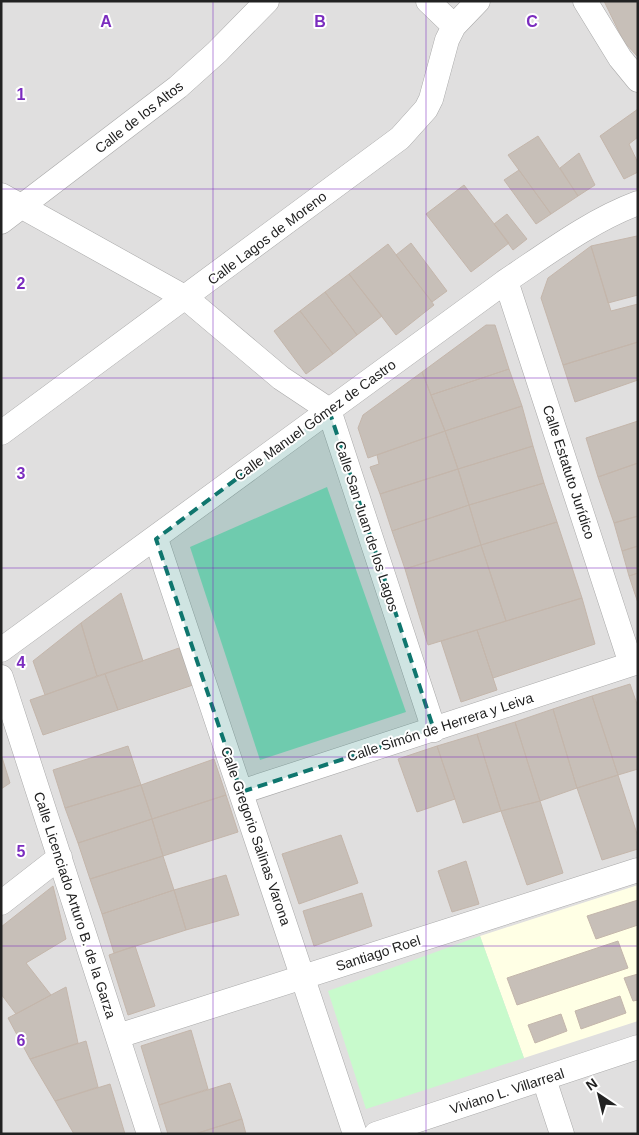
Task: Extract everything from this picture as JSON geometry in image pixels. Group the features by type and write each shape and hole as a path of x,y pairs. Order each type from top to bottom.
{"street":[{"name":"Calle de los Altos","path":"1,222 178,87 217,52 267,1"},
{"path":"428,1 454,26"},
{"name":"Calle Lagos de Moreno","path":"1,433 400,138 419,118 431,99 446,40 454,26 478,1"},
{"path":"585,1 620,58 638,80"},
{"path":"1,195 186,298 281,378 329,410"},
{"name":"Calle Manuel Gómez de Castro","path":"1,650 156,539 506,281 584,230 620,210 638,203"},
{"name":"Calle Estatuto Jurídico","path":"506,281 634,663"},
{"name":"Calle San Juan de los Lagos","path":"329,410 434,730"},
{"name":"Calle Gregorio Salinas Varona","path":"156,539 355,1134"},
{"name":"Calle Simón de Herrera y Leiva","path":"241,792 634,663"},
{"name":"Calle Licenciado Arturo B. de la Garza","path":"1,677 149,1134"},
{"path":"1,903 60,857"},
{"name":"Santiago Roel","path":"118,1036 638,870"},
{"name":"Viviano L. Villarreal","path":"376,1134 638,1047"},
{"path":"544,1079 562,1134"}],"highlighted area":[{"path":"329,410 434,730 241,792 156,539"}],"shaded area":[{"path":"1,1 638,1 638,1134 1,1134"},
{"path":"638,885 638,1021 524,1058 480,936"}],"green space":[{"path":"327,487 406,712 260,760 190,547"},
{"path":"480,936 524,1058 366,1109 328,991"}],"building":[{"path":"604,1 638,1 638,57 624,42"},
{"path":"638,109 638,137 629,144 638,163 638,172 624,179 600,136"},
{"path":"538,136 578,196 551,214 508,155"},
{"path":"579,153 595,185 578,196 560,168"},
{"path":"519,170 551,214 536,224 504,180"},
{"path":"464,185 509,243 471,272 426,214"},
{"path":"507,214 527,239 513,250 494,224"},
{"path":"637,236 638,295 608,303 591,246"},
{"path":"411,243 447,291 432,302 396,255"},
{"path":"388,244 434,305 396,335 349,274"},
{"path":"591,246 611,311 638,304 638,342 563,365 541,298 548,278"},
{"path":"349,274 382,316 357,335 325,292"},
{"path":"325,292 357,335 333,354 300,311"},
{"path":"300,311 333,354 306,374 274,331"},
{"path":"486,325 495,325 509,369 431,395 422,372"},
{"path":"638,342 638,380 575,402 563,365"},
{"path":"509,369 522,406 445,431 431,395"},
{"path":"422,372 445,431 368,458 358,428 363,415"},
{"path":"522,406 533,446 458,469 445,431"},
{"path":"638,421 638,463 598,477 586,438"},
{"path":"445,431 458,469 380,494 370,467 379,464 377,455"},
{"path":"533,446 544,483 469,505 458,469"},
{"path":"638,463 638,516 614,523 598,477"},
{"path":"458,469 469,505 392,531 380,494"},
{"path":"544,483 557,522 481,545 469,505"},
{"path":"469,505 481,545 405,569 392,531"},
{"path":"638,516 638,546 622,551 614,523"},
{"path":"557,522 582,598 506,621 481,545"},
{"path":"481,545 506,621 428,645 405,569"},
{"path":"638,546 638,573 629,576 622,551"},
{"path":"638,573 638,603 629,576"},
{"path":"121,593 143,661 97,676 81,623"},
{"path":"582,598 595,644 493,678 477,630"},
{"path":"81,623 97,676 45,695 33,661"},
{"path":"477,630 497,690 461,702 441,641"},
{"path":"179,648 193,685 118,710 105,674"},
{"path":"105,674 118,710 43,735 30,700"},
{"path":"630,684 638,707 638,769 618,775 592,696"},
{"path":"592,696 618,775 577,788 553,709"},
{"path":"553,709 577,788 540,801 515,722"},
{"path":"515,722 540,801 501,811 477,734"},
{"path":"477,734 501,811 463,823 437,746"},
{"path":"128,746 141,785 65,808 53,770"},
{"path":"437,746 455,799 417,812 398,759"},
{"path":"1,754 10,783 1,789"},
{"path":"214,759 226,795 152,819 141,785"},
{"path":"618,775 638,837 638,849 602,860 577,788"},
{"path":"141,785 152,819 78,843 65,808"},
{"path":"226,795 238,832 163,856 152,819"},
{"path":"540,801 563,873 527,885 501,811"},
{"path":"152,819 163,856 90,879 78,843"},
{"path":"341,835 358,883 299,904 282,854"},
{"path":"163,856 174,890 102,914 90,879"},
{"path":"466,861 479,904 452,912 438,871"},
{"path":"226,875 239,915 186,930 174,890"},
{"path":"53,886 66,939 26,963 51,995 16,1014 1,994 1,927"},
{"path":"174,890 186,930 114,953 102,914"},
{"path":"362,893 372,926 314,946 303,911"},
{"path":"638,900 638,925 596,939 587,916"},
{"path":"618,941 628,968 517,1005 507,978"},
{"path":"135,946 155,1006 128,1015 109,955"},
{"path":"638,974 638,1000 633,1001 624,978"},
{"path":"66,987 78,1043 30,1059 8,1018"},
{"path":"620,996 626,1013 581,1029 575,1011"},
{"path":"561,1014 567,1031 535,1043 528,1025"},
{"path":"191,1030 208,1089 159,1105 141,1046"},
{"path":"86,1041 98,1087 55,1101 30,1059"},
{"path":"230,1083 242,1119 195,1134 168,1134 159,1105"},
{"path":"110,1084 125,1134 74,1134 55,1101"},
{"path":"242,1119 246,1134 195,1134"}]}
